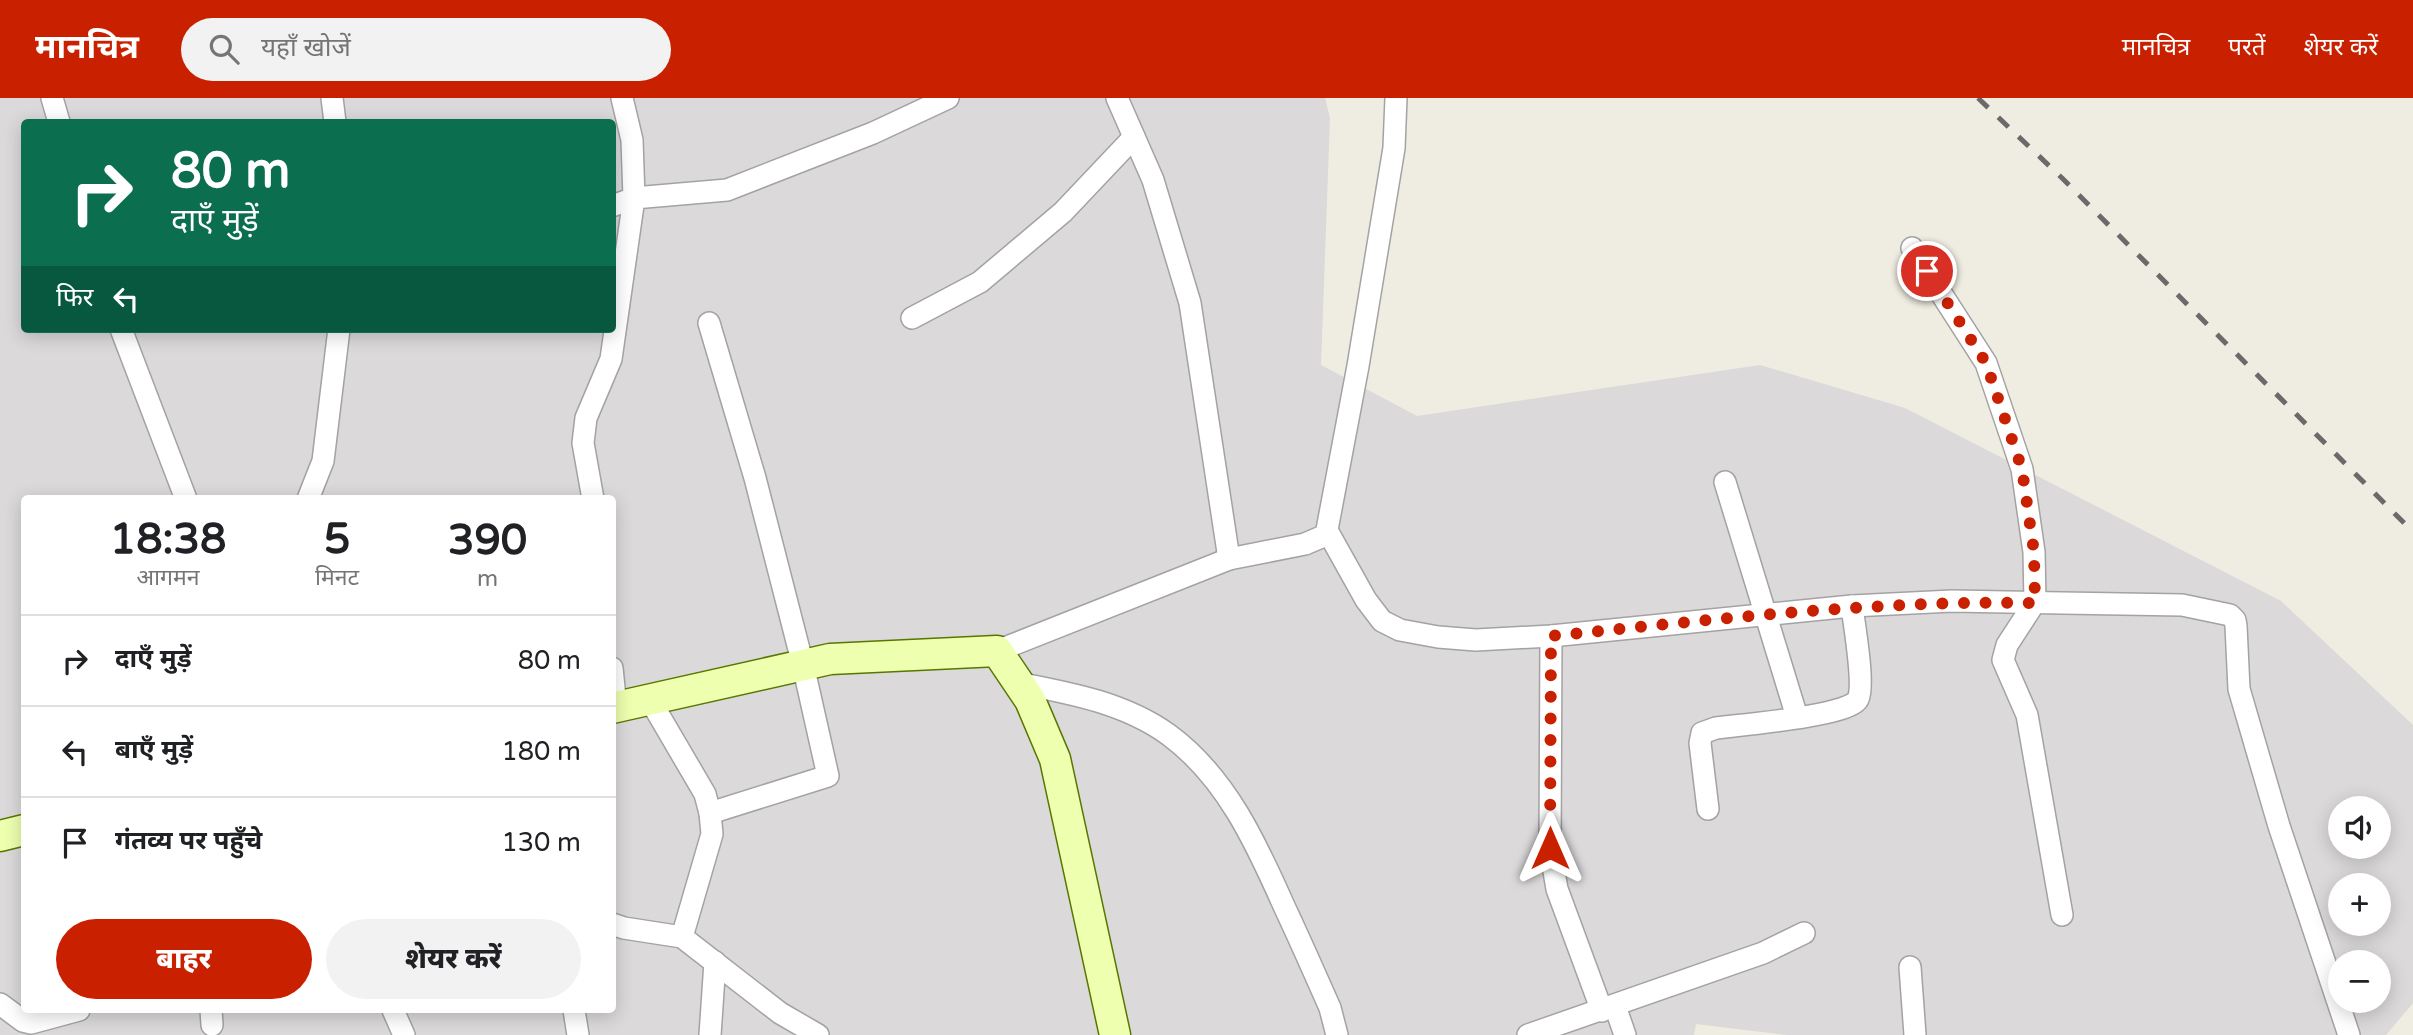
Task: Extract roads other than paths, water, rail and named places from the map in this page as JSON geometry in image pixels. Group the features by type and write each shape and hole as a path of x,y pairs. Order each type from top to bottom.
{"street":[{"path":"52,98 58,119"},
{"path":"331,98 334,119"},
{"path":"616,324 634,198 632,140 622,98"},
{"path":"616,205 634,198 727,190 873,133 948,98"},
{"path":"1117,98 1153,180 1190,303 1229,559"},
{"path":"616,708 830,659 997,652 1229,559 1305,544 1324,537 1328,532 1394,149 1396,98"},
{"path":"912,318 980,282 1063,212 1134,137"},
{"path":"1912,248 1986,363 2022,469 2034,552 2035,603 2007,645 2003,660 2026,715 2062,915"},
{"path":"709,323 755,478 803,665 828,776 710,813"},
{"path":"123,333 184,495"},
{"path":"310,495 323,461 339,333"},
{"path":"592,495 583,443 586,418 611,359 615,333"},
{"path":"1725,482 1797,717"},
{"path":"1328,532 1366,600 1382,621 1391,627 1438,637 1476,640 1551,636 1852,606 1952,601 2182,605 2226,613 2234,618 2236,626 2239,689 2279,826 2349,1035"},
{"path":"1708,809 1700,743 1702,733 1716,728 1843,709 1853,705 1858,699 1861,684 1852,606"},
{"path":"1551,636 1550,848 1557,889 1608,1008 1625,1035"},
{"path":"997,652 1030,700 1055,759 1115,1035"},
{"path":"1018,683 1105,703 1168,734 1196,758 1229,797 1259,850 1330,1008 1337,1035"},
{"path":"650,699 705,794 710,813 712,834 682,937"},
{"path":"0,836 21,831"},
{"path":"616,926 682,937 780,1013 810,1032"},
{"path":"1528,1035 1763,953 1804,933"},
{"path":"710,1035 715,962"},
{"path":"1909,967 1915,1035"},
{"path":"0,1004 23,1021 33,1024 69,1013"},
{"path":"394,1013 404,1035"},
{"path":"574,1013 578,1035"}],"railway":[{"path":"1978,98 2062,178 2413,532"}]}
